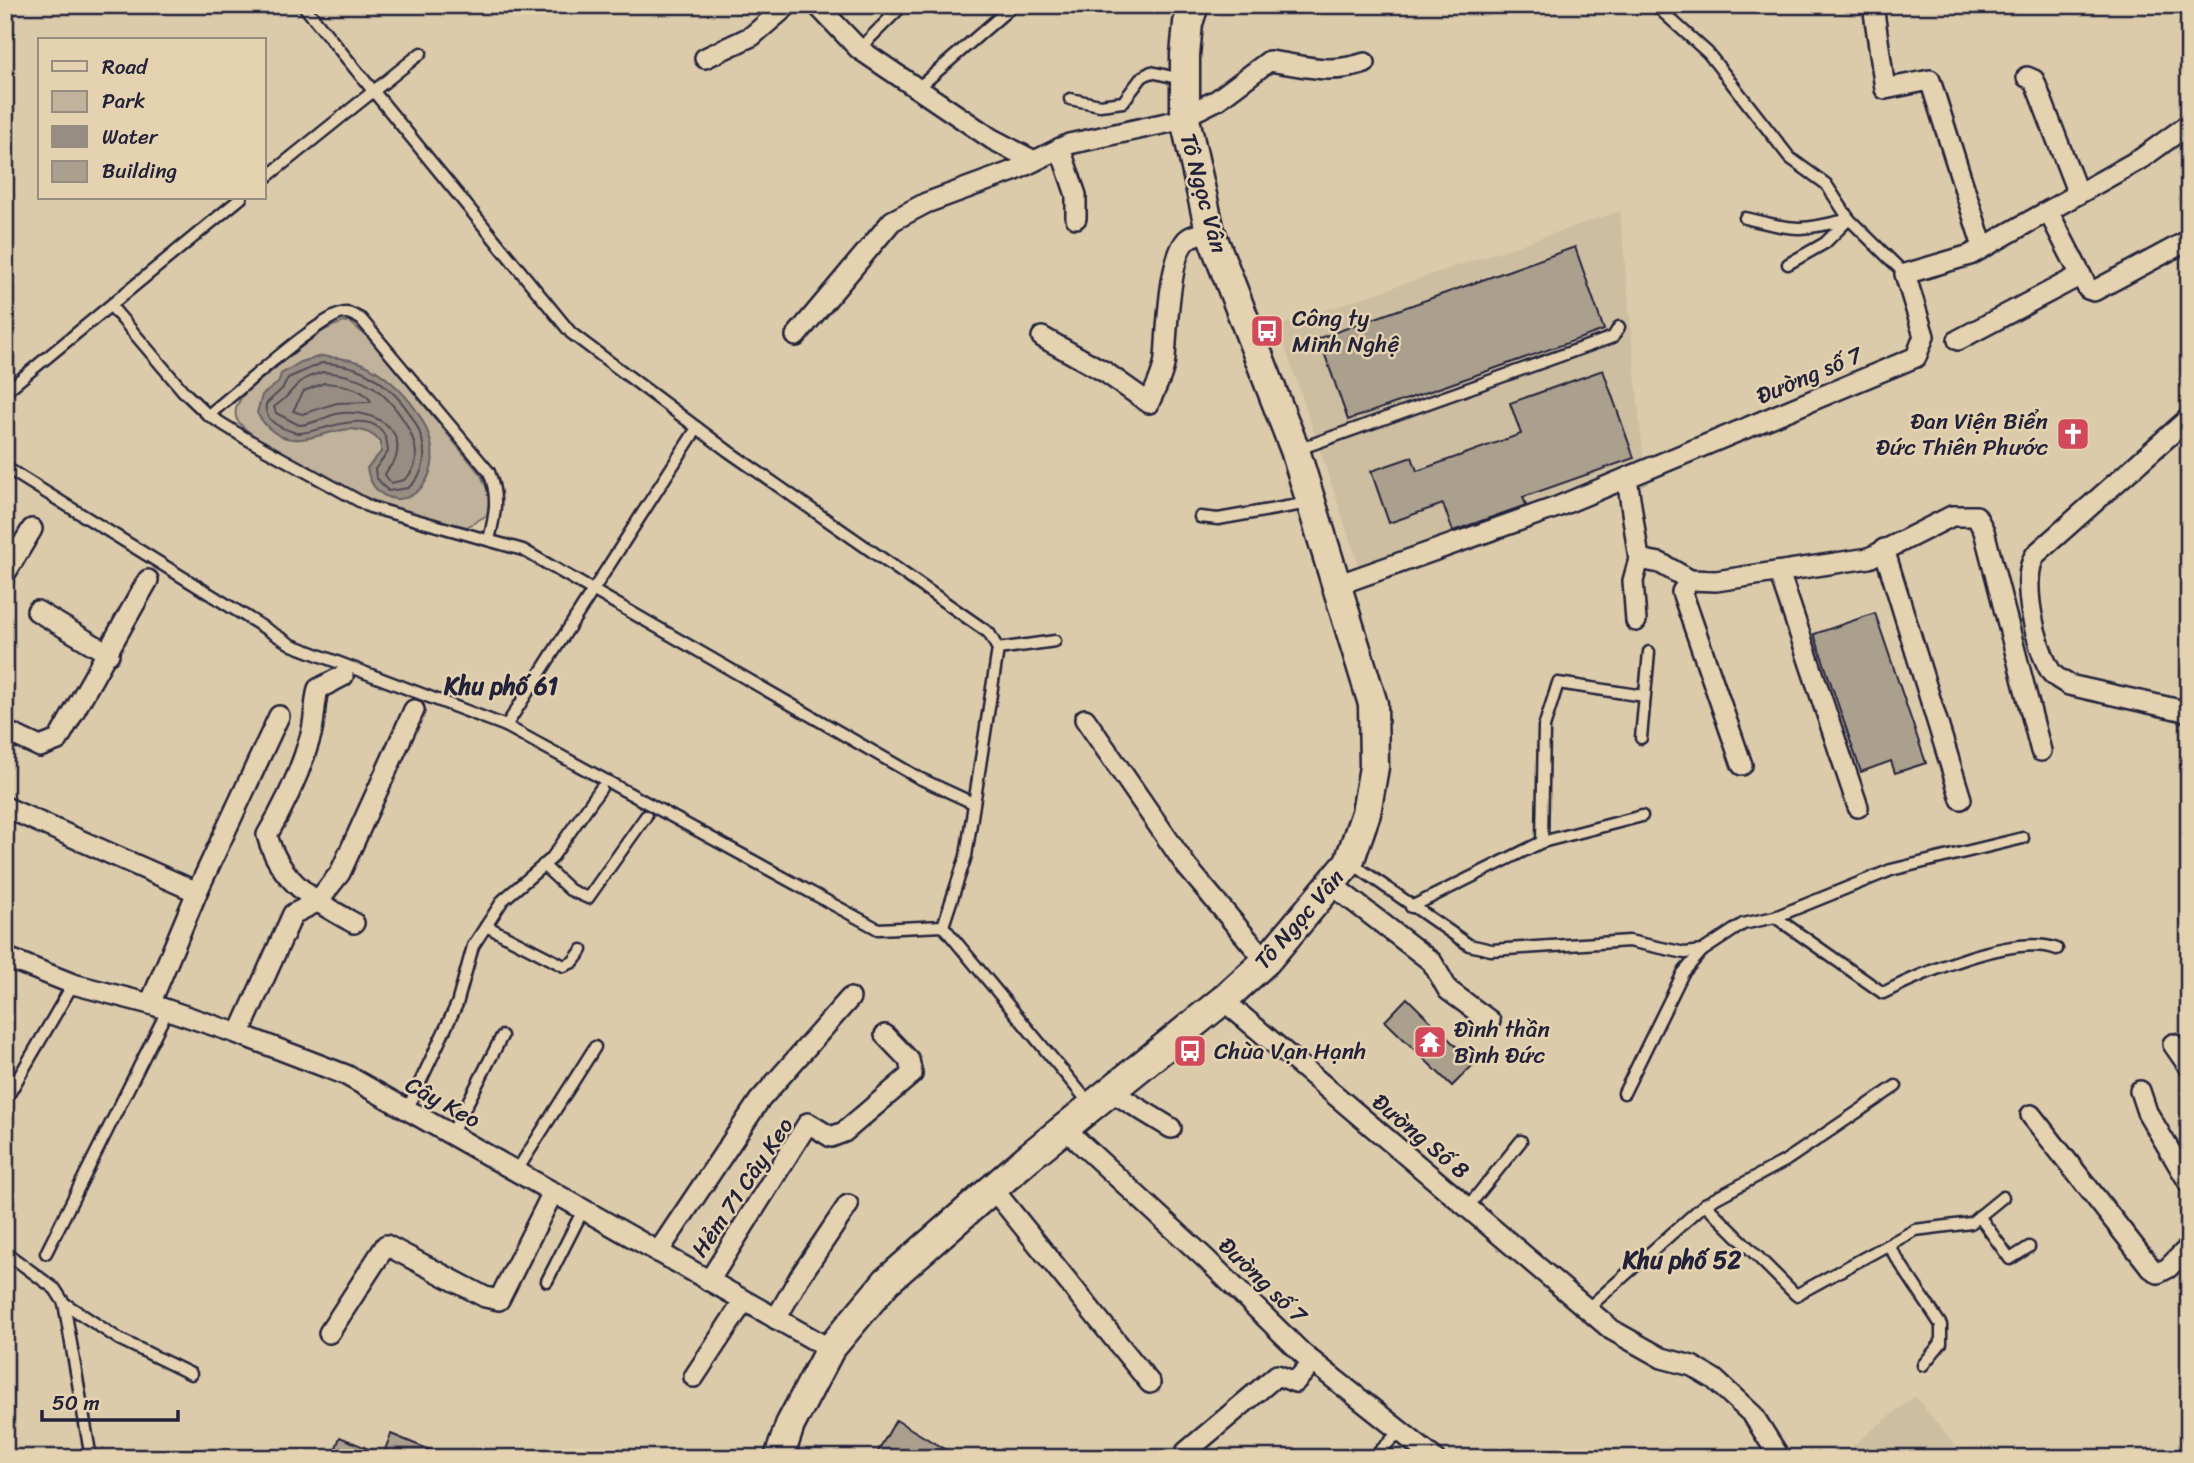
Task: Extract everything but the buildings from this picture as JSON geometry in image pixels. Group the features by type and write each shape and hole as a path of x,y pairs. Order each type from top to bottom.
{"main road":[{"name":"Tô Ngọc Vân","path":"779,1458 790,1425 830,1349 887,1281 1266,961 1349,862 1366,813 1374,767 1373,704 1313,502 1210,231 1185,118 1188,23 1194,5"}],"street":[{"path":"705,58 752,36 788,5"},
{"path":"817,5 859,49 992,139 1034,162"},
{"path":"1873,5 1885,89 1930,80 1983,247"},
{"path":"796,336 892,221 926,203 1034,162 1060,148 1118,131 1185,118 1217,100 1269,61 1297,65 1310,71 1350,68 1365,63"},
{"path":"2027,77 2034,80 2078,194"},
{"path":"1905,274 1970,255 2142,158 2189,124"},
{"path":"1060,148 1076,195 1076,218"},
{"path":"2048,211 2088,289 2094,291 2189,240"},
{"path":"1042,337 1105,372 1149,403 1166,360 1164,334 1171,290 1183,245 1189,238 1210,231"},
{"name":"Đường số 7","path":"1337,585 1557,507 1916,357 1924,336 1905,274"},
{"path":"1958,340 2081,275"},
{"path":"2189,418 2036,554 2030,563 2027,578 2032,610 2046,662 2053,675 2069,685 2189,712"},
{"path":"1627,478 1639,559 1633,582 1636,621"},
{"path":"1639,559 1660,563 1690,580 1716,582 1868,558 1952,516 1976,516 1984,531 2041,751"},
{"path":"5,574 32,529"},
{"path":"1884,549 1961,799"},
{"path":"1779,572 1858,807"},
{"path":"7,736 40,747 58,740 109,654 148,580"},
{"path":"1690,580 1682,592 1742,765"},
{"path":"37,611 109,654"},
{"path":"343,676 318,689 312,710 311,735 285,806 267,835 273,855 298,889 354,923"},
{"path":"239,1034 293,914 317,902 340,873 414,710"},
{"path":"159,1008 197,892 279,716"},
{"path":"1085,719 1187,867 1266,961"},
{"path":"5,807 197,892"},
{"path":"1331,884 1432,962 1448,990 1490,1021"},
{"name":"Cây Keo","path":"5,957 73,984 239,1034 346,1076 830,1349"},
{"path":"658,1252 759,1101 850,998"},
{"name":"Đường Số 8","path":"1223,1000 1587,1310 1612,1329 1662,1358 1692,1366 1714,1379 1753,1415 1780,1458"},
{"name":"Hẻm 71 Cây Keo","path":"709,1281 808,1124 831,1136 844,1132 912,1074 909,1060 885,1035"},
{"path":"2173,1044 2189,1067"},
{"path":"2140,1091 2147,1112 2189,1182"},
{"path":"1103,1100 1171,1128"},
{"path":"2031,1115 2151,1268 2158,1273 2168,1268 2189,1247"},
{"name":"Đường số 7","path":"1065,1129 1313,1362 1434,1458"},
{"path":"993,1189 1150,1383"},
{"path":"329,1333 386,1245 485,1297 499,1300 553,1192"},
{"path":"776,1319 799,1278 848,1205"},
{"path":"694,1377 744,1301"},
{"path":"1186,1452 1277,1375 1295,1382 1313,1362"}],"lane":[{"path":"303,5 571,333 697,428 989,633 998,649 966,856 943,926"},
{"path":"859,49 903,5"},
{"path":"1655,5 1708,53 1790,158 1826,184 1849,219 1905,274"},
{"path":"918,88 1009,9"},
{"path":"266,177 421,53"},
{"path":"1070,99 1100,105 1123,102 1142,76 1151,72 1185,80"},
{"path":"5,392 239,200"},
{"path":"1745,218 1784,229 1809,230 1849,219"},
{"path":"1788,264 1825,243 1849,219"},
{"path":"111,306 184,392 208,415 370,507 523,550 907,772 973,803"},
{"path":"208,415 306,334 333,316 345,312 361,319 489,472 496,489 496,509 489,540"},
{"path":"1295,450 1613,337 1619,327"},
{"path":"506,726 697,428"},
{"path":"5,467 292,645 506,726 878,929 943,926"},
{"path":"1200,517 1218,519 1313,502"},
{"path":"998,649 1055,641"},
{"path":"1641,738 1649,652"},
{"path":"1542,842 1544,727 1558,683 1644,696"},
{"path":"407,1110 457,1004 473,946 503,900 551,859 601,788"},
{"path":"543,865 570,890 588,898 646,817"},
{"path":"1411,907 1542,842 1642,817"},
{"path":"1624,1093 1683,973 1702,951 1743,924 1775,917 1891,870 2023,838"},
{"path":"1349,862 1469,945 1491,950 1629,941 1685,953 1702,951"},
{"path":"1775,917 1883,993 1940,966 2028,944 2057,949"},
{"path":"486,926 564,966 573,962 582,950"},
{"path":"943,926 1103,1100"},
{"path":"6,1098 73,984"},
{"path":"46,1253 159,1008"},
{"path":"452,1135 502,1036"},
{"path":"516,1172 595,1047"},
{"path":"1587,1310 1705,1204 1785,1161 1896,1086"},
{"path":"1467,1208 1521,1140"},
{"path":"1705,1204 1796,1295 1915,1230 1936,1230 1970,1223 2003,1197"},
{"path":"547,1281 583,1210"},
{"path":"1979,1216 2010,1259 2029,1247"},
{"path":"1888,1245 1941,1325 1941,1343 1923,1365"},
{"path":"5,1252 55,1289 64,1303 91,1458"},
{"path":"64,1303 119,1339 191,1374"},
{"path":"1374,1458 1400,1431"}],"shaded area":[{"path":"1620,211 1644,465 1361,572 1278,326"},
{"path":"1915,1396 1965,1458 1837,1458"}],"green space":[{"path":"349,321 372,341 481,475 490,496 487,515 467,527 382,503 358,494 296,462 242,426 236,417 236,410 246,392 317,335"}],"water":[{"path":"321,356 353,360 377,371 404,395 416,410 431,442 433,459 429,475 414,494 395,499 377,490 367,468 381,452 381,442 366,432 350,429 302,439 286,438 271,430 257,413 262,395 278,383 281,374 301,362"}],"place":[{"name":"Công ty Minh Nghệ","path":"1267,331"},
{"name":"Đan Viện Biển Đức Thiên Phước","path":"2073,434"},
{"name":"Đình thần Bình Đức","path":"1430,1042"},
{"name":"Chùa Vạn Hạnh","path":"1190,1051"}],"district":[{"name":"Khu phố 61","path":"501,686"},
{"name":"Khu phố 52","path":"1682,1260"}]}
